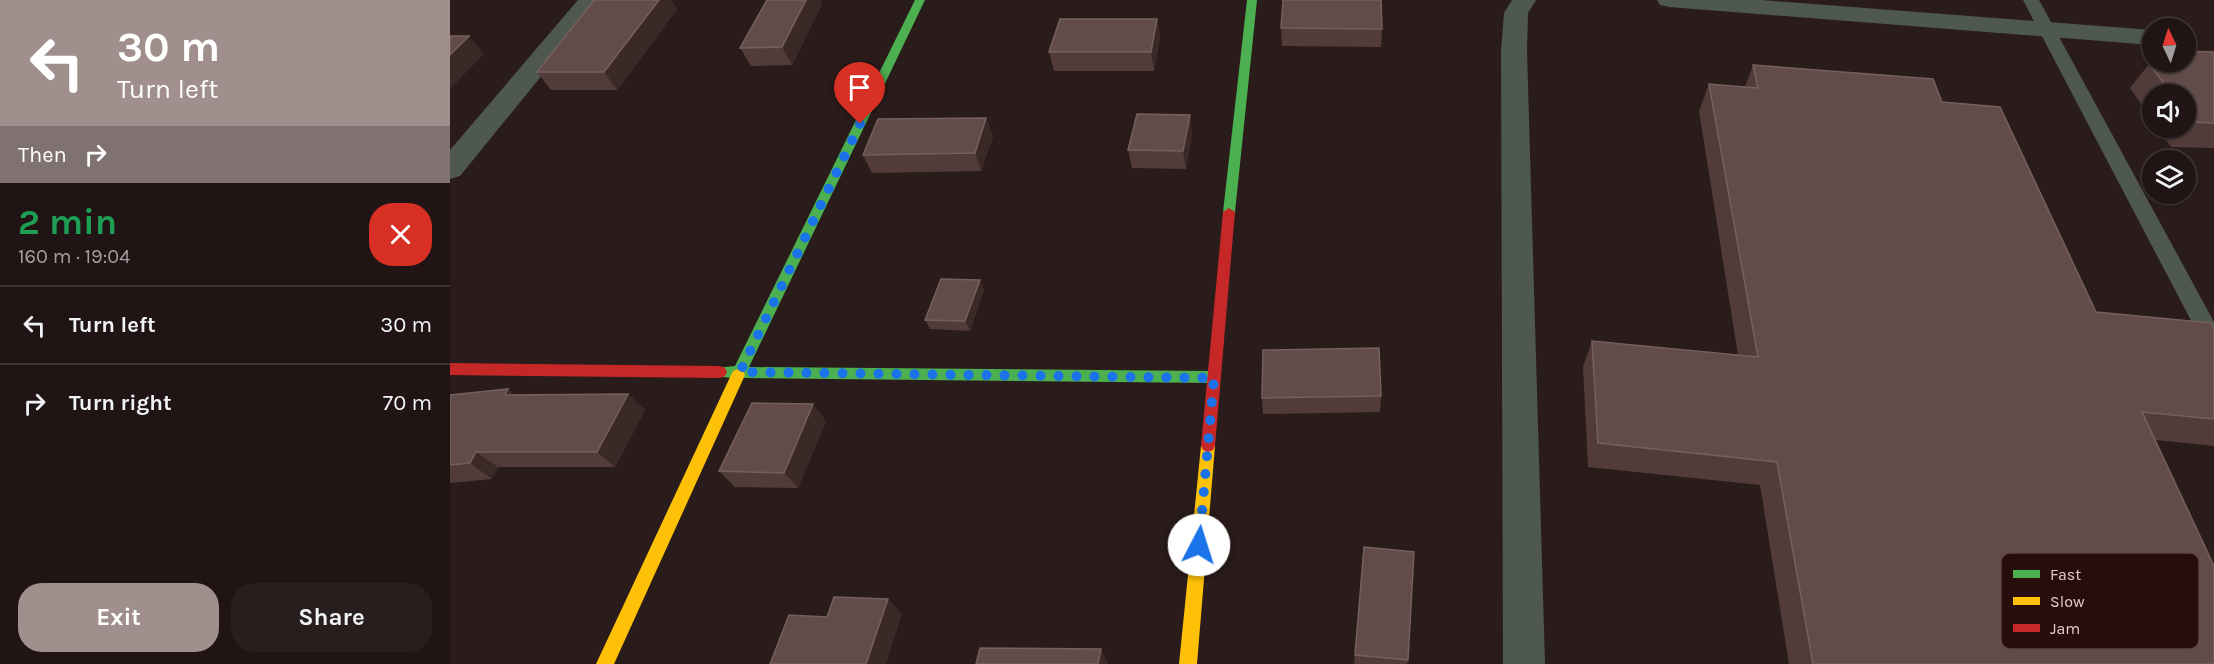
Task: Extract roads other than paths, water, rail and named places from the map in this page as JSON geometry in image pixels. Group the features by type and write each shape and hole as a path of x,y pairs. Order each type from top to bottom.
{"street":[{"path":"450,169 591,0"},
{"path":"605,664 740,372 920,0"},
{"path":"1188,664 1252,0"},
{"path":"1524,0 1516,13 1514,51 1524,664"},
{"path":"1669,0 2142,37"},
{"path":"450,369 1214,378"}],"lane":[{"path":"2031,0 2214,343"}]}
